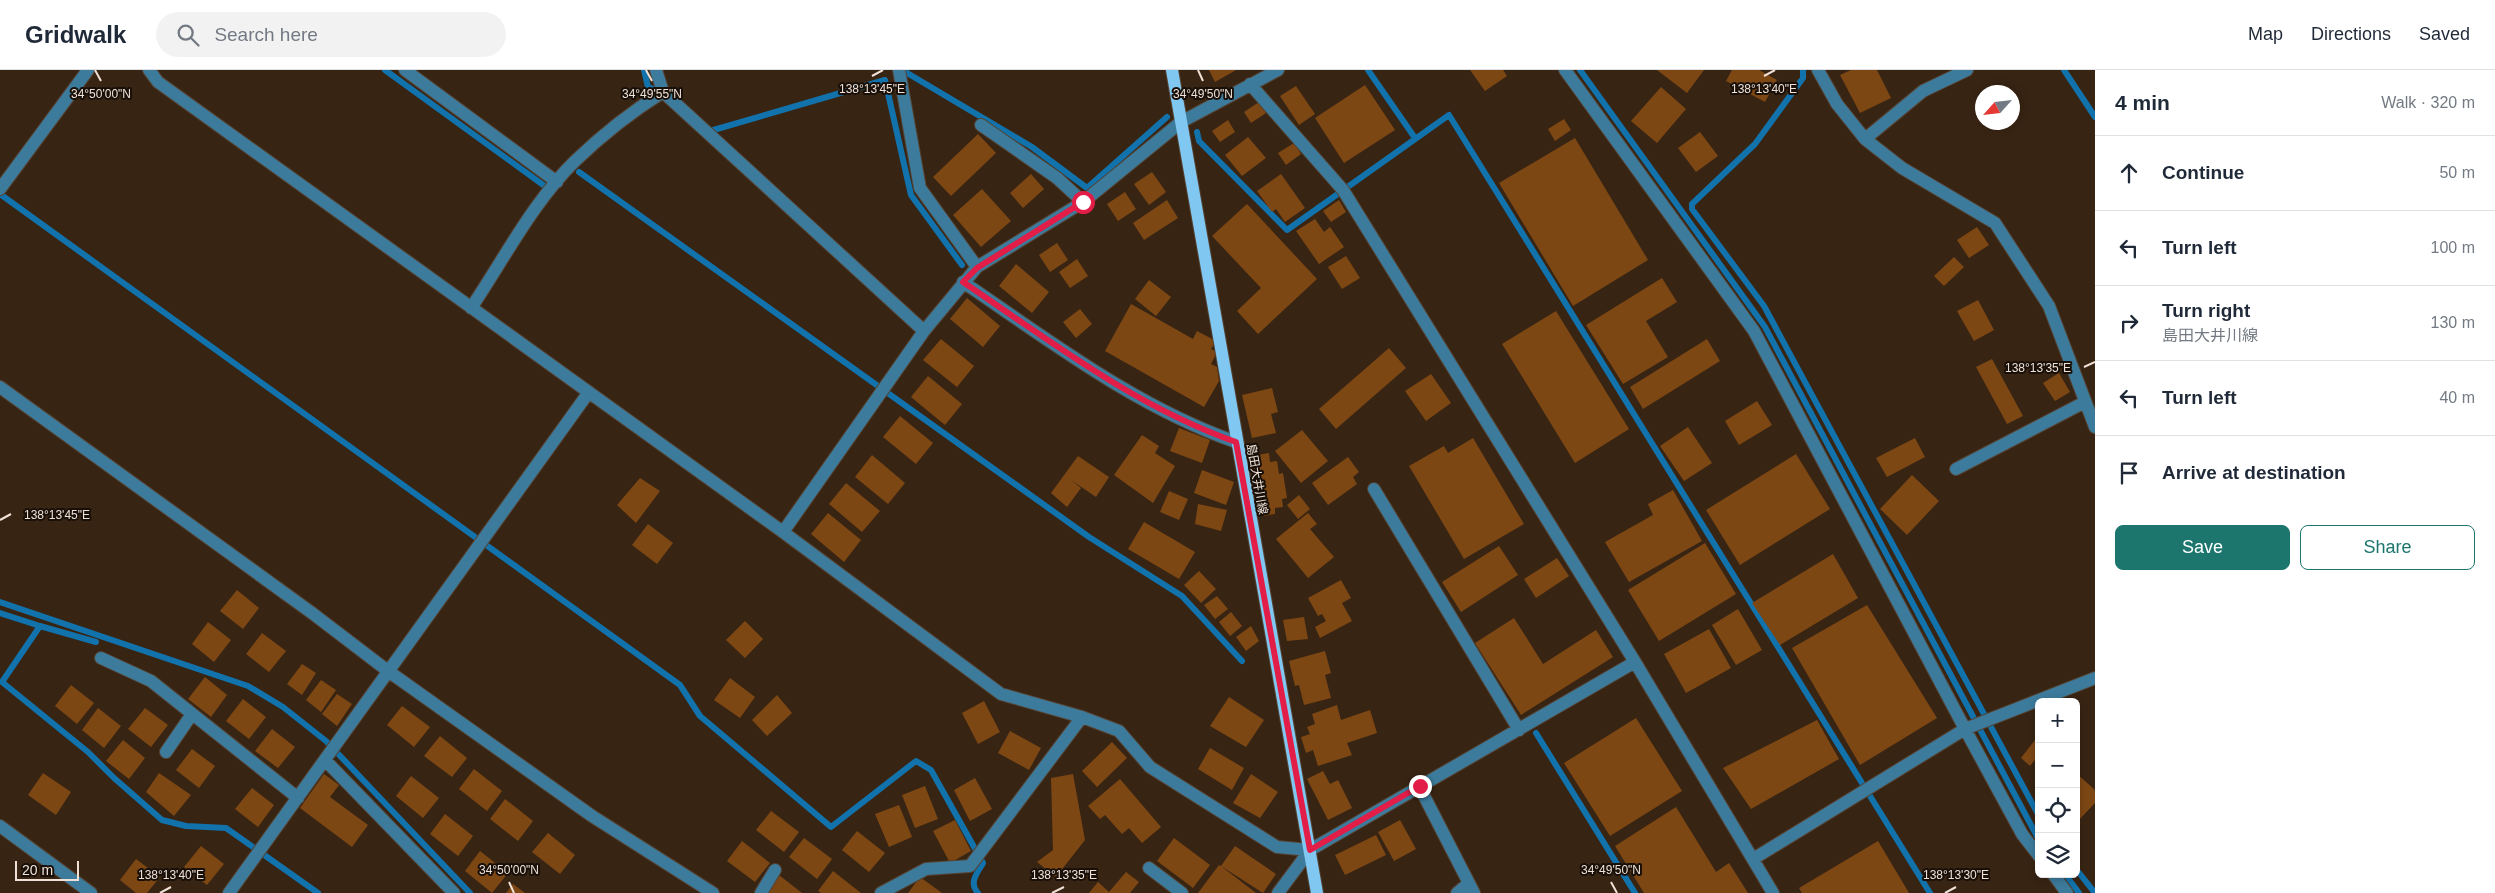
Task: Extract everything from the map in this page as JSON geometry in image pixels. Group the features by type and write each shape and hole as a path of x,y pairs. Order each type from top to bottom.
{"main road":[{"name":"島田大井川線","path":"1172,70 1236,442 1317,893"}],"street":[{"path":"0,189 88,70"},
{"path":"149,70 158,82 783,532 1001,694 1082,717 1119,731 1150,767 1276,847 1310,850"},
{"path":"406,70 557,182"},
{"path":"656,70 663,92 924,331"},
{"path":"899,70 920,188 977,268"},
{"path":"783,532 924,331 963,282 977,268 1083,202 1181,122 1278,70"},
{"path":"1565,70 1754,331 1965,729 2022,834 2035,851"},
{"path":"1818,70 1837,104 1865,139 1902,168 1995,223 2049,306 2095,427"},
{"path":"1865,139 1923,91 1967,70"},
{"path":"1250,84 1343,190 1636,662 1773,893"},
{"path":"471,308 544,197 575,161 633,111 663,92"},
{"path":"982,125 1057,178 1083,202"},
{"path":"963,282 1119,387 1205,431 1236,442"},
{"path":"0,387 304,607 388,672 592,816 713,893"},
{"path":"229,893 589,392"},
{"path":"1956,469 2085,402"},
{"path":"1374,489 1519,730"},
{"path":"101,658 151,681 298,798"},
{"path":"1278,893 1310,850 1636,662"},
{"path":"1753,859 1965,729 2095,678"},
{"path":"166,752 192,714"},
{"path":"881,893 926,869 970,866 1082,717"},
{"path":"325,760 454,893"},
{"path":"1420,786 1471,888 1456,893"},
{"path":"0,826 91,893"},
{"path":"1149,868 1182,893"},
{"path":"761,893 776,870"},
{"path":"2056,878 2067,893"}],"building":[{"path":"1209,70 1236,70 1215,82"},
{"path":"1470,70 1503,70 1507,76 1485,91"},
{"path":"1657,70 1704,70 1687,93"},
{"path":"1732,70 1759,70 1777,80 1765,102 1726,81"},
{"path":"1851,70 1877,70 1891,98 1860,113 1840,75"},
{"path":"1365,85 1395,130 1344,163 1315,118"},
{"path":"1296,86 1315,114 1299,125 1280,96"},
{"path":"1661,87 1686,109 1657,143 1631,121"},
{"path":"1259,102 1266,113 1251,123 1244,112"},
{"path":"1564,119 1571,130 1555,141 1548,129"},
{"path":"1228,120 1235,132 1220,142 1212,131"},
{"path":"1700,132 1718,156 1696,172 1678,148"},
{"path":"978,134 996,153 951,196 933,177"},
{"path":"1248,137 1266,158 1242,176 1225,155"},
{"path":"1575,138 1648,260 1573,306 1499,183"},
{"path":"1294,143 1301,154 1286,165 1278,153"},
{"path":"1152,172 1166,192 1149,205 1134,184"},
{"path":"1031,174 1044,189 1023,208 1010,193"},
{"path":"1281,174 1305,208 1285,222 1276,209 1272,212 1257,191"},
{"path":"982,189 1011,221 981,247 953,215"},
{"path":"1125,192 1136,209 1118,221 1107,204"},
{"path":"1167,200 1178,218 1144,240 1133,223"},
{"path":"1339,200 1346,212 1331,222 1323,211"},
{"path":"1247,204 1317,279 1258,334 1237,311 1261,288 1212,236"},
{"path":"1315,219 1324,232 1330,227 1344,247 1319,264 1296,231"},
{"path":"1977,227 1989,245 1969,258 1957,240"},
{"path":"1057,243 1068,260 1050,272 1039,255"},
{"path":"1346,256 1360,278 1342,289 1328,267"},
{"path":"1954,257 1964,267 1944,286 1934,276"},
{"path":"1077,259 1088,276 1070,288 1059,272"},
{"path":"1016,264 1049,292 1032,313 999,286"},
{"path":"1662,278 1677,302 1646,321 1668,357 1623,384 1586,325"},
{"path":"1149,280 1171,297 1156,316 1135,299"},
{"path":"967,298 1000,326 983,347 950,319"},
{"path":"1978,300 1994,330 1974,341 1957,311"},
{"path":"1131,304 1193,339 1197,331 1216,341 1211,349 1217,352 1211,364 1217,367 1219,381 1204,407 1105,351"},
{"path":"1080,309 1092,324 1076,338 1063,322"},
{"path":"1556,311 1629,429 1575,463 1502,344"},
{"path":"941,339 974,366 957,387 923,360"},
{"path":"1707,339 1720,361 1643,409 1630,387"},
{"path":"1389,348 1406,368 1336,429 1319,409"},
{"path":"1992,359 2023,416 2007,424 1976,367"},
{"path":"2059,373 2070,392 2055,401 2043,383"},
{"path":"1431,374 1451,403 1426,421 1405,391"},
{"path":"928,376 962,404 945,425 911,397"},
{"path":"1272,388 1278,412 1271,414 1276,433 1252,438 1242,395"},
{"path":"1757,401 1772,425 1739,445 1725,421"},
{"path":"900,416 933,443 916,464 883,437"},
{"path":"1688,427 1712,463 1684,481 1660,446"},
{"path":"1179,428 1210,440 1202,463 1170,451"},
{"path":"1302,430 1328,461 1301,483 1275,451"},
{"path":"1142,435 1159,446 1155,453 1175,466 1153,503 1114,475"},
{"path":"1473,438 1524,524 1464,559 1409,466 1444,446 1448,453"},
{"path":"1915,438 1925,457 1887,477 1876,458"},
{"path":"1269,453 1270,462 1277,461 1279,474 1283,473 1287,498 1282,499 1283,507 1275,508 1275,514 1263,516 1252,456"},
{"path":"1796,454 1830,509 1740,565 1706,510"},
{"path":"872,455 905,483 888,504 855,477"},
{"path":"1078,456 1109,477 1096,497 1071,480 1081,488 1067,507 1051,493"},
{"path":"1348,457 1359,472 1353,477 1357,484 1328,505 1312,483"},
{"path":"1202,470 1234,482 1226,505 1194,493"},
{"path":"1912,475 1939,501 1907,535 1880,509"},
{"path":"640,478 660,491 636,523 617,505"},
{"path":"846,483 880,511 862,532 829,504"},
{"path":"1673,490 1702,541 1629,582 1605,542 1653,515 1648,504"},
{"path":"1169,491 1188,499 1179,520 1160,512"},
{"path":"1299,495 1310,509 1298,519 1287,505"},
{"path":"1198,504 1227,510 1221,531 1195,524"},
{"path":"828,513 861,540 844,562 811,534"},
{"path":"1308,513 1317,524 1310,529 1334,557 1308,578 1276,539"},
{"path":"1144,522 1195,552 1179,579 1128,549"},
{"path":"648,524 673,543 657,564 632,545"},
{"path":"1705,543 1736,594 1659,641 1628,590"},
{"path":"1499,546 1518,575 1461,612 1442,582"},
{"path":"1833,554 1858,598 1780,645 1752,603"},
{"path":"1557,558 1569,576 1536,598 1524,579"},
{"path":"1199,571 1216,589 1201,603 1184,585"},
{"path":"1341,580 1351,598 1342,603 1352,621 1320,638 1315,627 1326,621 1322,614 1318,616 1308,598"},
{"path":"237,590 259,608 243,629 220,611"},
{"path":"1217,596 1228,609 1215,619 1204,605"},
{"path":"1867,605 1937,718 1860,765 1792,648"},
{"path":"1738,609 1762,650 1736,665 1712,625"},
{"path":"1231,612 1242,626 1230,636 1219,622"},
{"path":"1304,617 1308,639 1287,641 1283,620"},
{"path":"1514,618 1543,664 1596,630 1613,657 1521,715 1475,643"},
{"path":"745,621 763,639 745,658 726,640"},
{"path":"208,622 231,640 214,662 192,644"},
{"path":"1251,626 1259,641 1246,651 1236,637"},
{"path":"1709,629 1731,668 1686,693 1664,654"},
{"path":"262,633 286,651 269,672 246,654"},
{"path":"1325,651 1331,673 1325,675 1331,698 1304,705 1299,685 1295,686 1289,661"},
{"path":"302,664 316,673 302,695 287,684"},
{"path":"205,677 227,695 211,717 188,699"},
{"path":"730,678 755,697 740,718 714,700"},
{"path":"321,680 336,690 321,712 306,700"},
{"path":"71,685 94,703 77,724 55,706"},
{"path":"337,694 352,704 337,726 322,714"},
{"path":"777,695 792,713 767,736 752,720"},
{"path":"1229,697 1264,720 1246,747 1210,726"},
{"path":"243,699 266,717 249,739 226,721"},
{"path":"984,701 1000,732 978,744 962,713"},
{"path":"1337,705 1341,720 1370,710 1377,733 1347,743 1352,755 1318,766 1313,750 1306,753 1301,737 1310,734 1307,727 1315,724 1312,714"},
{"path":"402,706 430,727 414,747 387,725"},
{"path":"98,708 121,726 104,748 82,730"},
{"path":"145,708 168,725 151,747 128,729"},
{"path":"1636,718 1682,791 1610,836 1564,763"},
{"path":"1817,720 1839,759 1751,809 1723,768"},
{"path":"272,729 295,747 278,768 255,751"},
{"path":"1010,731 1041,748 1029,770 998,753"},
{"path":"440,736 467,758 452,777 424,756"},
{"path":"123,740 145,758 129,779 106,761"},
{"path":"2035,740 2035,760 2030,766 2021,758"},
{"path":"1112,742 1127,758 1097,787 1082,771"},
{"path":"1210,748 1244,768 1232,790 1198,769"},
{"path":"192,749 215,766 199,788 176,770"},
{"path":"474,769 502,791 487,811 459,789"},
{"path":"1323,771 1330,784 1338,780 1352,808 1328,820 1307,779"},
{"path":"43,773 71,792 56,815 28,795"},
{"path":"159,773 191,795 174,816 146,792"},
{"path":"324,774 339,785 330,797 368,825 352,847 300,808"},
{"path":"1073,774 1085,840 1056,877 1037,862 1053,850 1051,778"},
{"path":"1251,774 1278,792 1260,818 1233,803"},
{"path":"411,776 439,798 423,818 396,796"},
{"path":"2080,777 2095,790 2095,803 2080,819"},
{"path":"975,778 992,809 970,821 954,790"},
{"path":"1120,779 1161,827 1142,843 1129,828 1122,834 1105,815 1100,819 1088,806"},
{"path":"925,786 938,819 915,828 902,795"},
{"path":"252,788 274,805 258,827 235,809"},
{"path":"505,799 533,821 518,841 490,819"},
{"path":"899,805 912,837 889,847 875,814"},
{"path":"1676,807 1716,872 1729,863 1748,893 1644,893 1615,846"},
{"path":"771,811 799,832 784,852 756,830"},
{"path":"445,814 473,836 458,856 430,834"},
{"path":"955,820 971,851 950,863 933,831"},
{"path":"1400,820 1416,849 1394,861 1378,832"},
{"path":"857,831 885,853 869,872 842,850"},
{"path":"548,833 575,855 560,874 532,852"},
{"path":"1376,835 1386,855 1345,875 1335,855"},
{"path":"804,838 832,859 817,879 789,857"},
{"path":"1174,838 1210,865 1193,888 1157,861"},
{"path":"742,841 770,863 755,882 727,861"},
{"path":"1878,841 1909,893 1802,893 1799,888"},
{"path":"201,846 224,864 207,885 184,867"},
{"path":"1235,846 1276,874 1263,893 1221,866"},
{"path":"480,851 508,873 492,893 465,871"},
{"path":"136,859 160,877 147,893 136,893 120,880"},
{"path":"1219,865 1221,866 1256,893 1198,893"},
{"path":"833,871 861,893 821,893 818,891"},
{"path":"1126,872 1139,882 1130,893 1089,893 1098,882 1109,892"},
{"path":"779,875 802,893 765,893"},
{"path":"920,877 942,893 908,893"},
{"path":"513,884 525,893 506,893"}],"waterway":[{"path":"385,70 546,187"},
{"path":"644,70 648,87 664,92"},
{"path":"902,70 1032,147 1087,188 1167,117"},
{"path":"1368,70 1415,138"},
{"path":"1580,70 1765,327 2035,833"},
{"path":"1803,70 1803,78 1755,144 1692,204 1692,209 1764,306 2035,809"},
{"path":"2064,70 2095,117"},
{"path":"707,128 710,131 885,80 911,195 962,265"},
{"path":"1197,132 1199,141 1287,230 1449,115 1930,893"},
{"path":"579,172 1089,537 1182,596 1242,661"},
{"path":"0,194 680,685 700,716 831,827 916,761 931,770 983,863 974,881 975,889 978,893"},
{"path":"0,602 248,686 283,707 326,741 470,893"},
{"path":"0,613 40,626"},
{"path":"96,642 40,626 2,682 88,752 114,778 162,820 186,826 226,828 318,893"},
{"path":"1536,733 1635,893"},
{"path":"2080,874 2095,893"},
{"path":"2068,878 2079,893"}],"route":[{"path":"1083,202 977,268 963,282 1119,387 1205,431 1236,442 1310,850 1420,786"}]}
